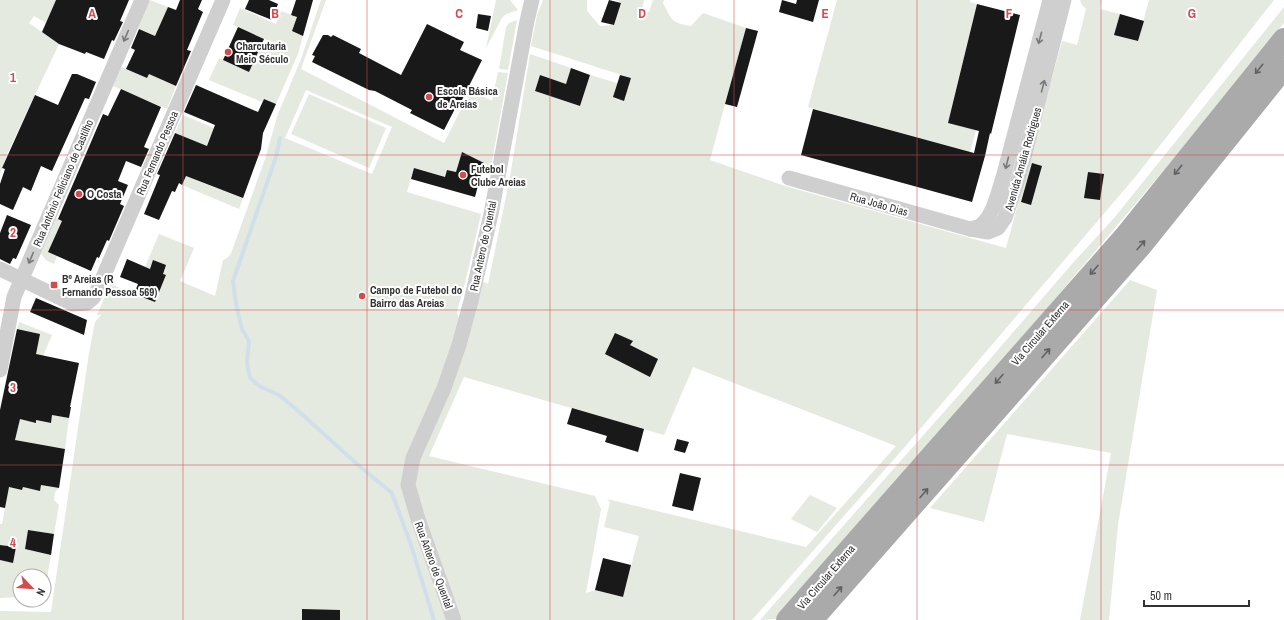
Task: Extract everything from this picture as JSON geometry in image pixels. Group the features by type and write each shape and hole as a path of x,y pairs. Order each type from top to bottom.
{"main road":[{"name":"Via Circular Externa","path":"787,620 1126,235 1284,39"},
{"name":"Via Circular Externa","path":"812,620 1140,246 1284,68"}],"street":[{"name":"Rua António Feliciano de Castilho","path":"0,370 14,298 142,0"},
{"name":"Rua Fernando Pessoa","path":"21,280 73,304 87,303 93,298 223,0"},
{"name":"Rua Antero de Quental","path":"454,620 418,519 408,485 412,458 444,388 459,345 471,301 490,214 532,0"},
{"name":"Avenida Amália Rodrigues","path":"970,229 981,226 991,213 997,198 1057,1"},
{"name":"Rua João Dias","path":"788,178 970,229"},
{"path":"0,269 21,280"}],"shaded area":[{"path":"0,0 56,0 46,23 34,16 29,23 59,44 8,152 0,174"},
{"path":"150,0 168,7 155,36 138,28"},
{"path":"321,0 326,0 301,69 444,143 471,90 492,101 498,72 508,73 491,167 462,152 456,172 447,170 445,177 414,168 407,192 481,214 457,312 459,320 444,373 405,464 449,620 0,620 0,611 51,612 89,353 95,322 101,315 97,315 110,284 155,302 166,276 154,260 150,269 145,267 159,234 194,248 180,281 215,296 223,260 231,254 265,159 278,114 301,59","holes":["306,90 392,127 372,174 285,138"]},
{"path":"496,0 510,0 518,10 506,14 502,18 486,48"},
{"path":"543,0 587,0 587,11 600,26 614,25 621,3 615,0 644,0 642,10 649,12 653,0 664,0 663,3 671,17 679,24 691,26 703,13 746,28 710,160 785,186 1006,248 1062,41 1077,45 1086,9 1080,0 1102,0 1100,9 1120,14 1115,35 1138,41 1149,0 1274,0 1136,176 903,449 752,620 462,620 426,525 415,486 416,473 482,281 488,284 510,177 530,54 571,68 566,84 540,75 535,91 580,106 590,75 617,83 624,100 631,78 531,46 537,15","holes":["693,367 896,446 806,547 607,499 610,502 604,527 639,536 623,597 595,590 586,593 601,509 595,496 429,456 464,377 664,435"]},
{"path":"837,0 970,0 970,2 977,4 948,123 976,130 970,152 808,107"},
{"path":"1284,7 1284,23 1164,170 1027,332 776,619 760,620 966,387 1071,265 1114,218"},
{"path":"240,8 276,24 281,11 297,17 292,31 303,36 298,54 276,104 264,99 262,102 209,80 219,58 249,72 260,48 267,51 271,42 233,25"},
{"path":"517,20 508,70 499,69 506,27 509,23"},
{"path":"155,59 167,64 161,80 176,86 167,109 113,86 121,67 147,78"},
{"path":"309,94 386,128 369,168 291,134"},
{"path":"183,115 214,128 244,162 175,133"},
{"path":"186,176 221,190 245,192 239,209 182,185"},
{"path":"56,218 75,226 57,232 48,252 57,256 54,264 46,260 41,254"},
{"path":"1130,280 1157,290 1118,525 1109,620 1080,620 1111,453 1007,434 984,522 930,508"},
{"path":"19,322 52,335 40,363 22,360 40,334 17,329"},
{"path":"52,415 69,418 65,449 15,440 20,417 50,423"},
{"path":"41,485 59,488 55,492 54,500 59,505 54,534 28,530 25,549 51,555 49,568 12,568 12,597 0,598 0,560 13,562 15,547 0,545 0,524 2,524 6,503 2,486 22,490 23,487 40,490"},
{"path":"810,495 837,508 817,532 791,519"}],"building":[{"path":"56,0 129,0 120,21 123,22 114,41 112,40 104,59 86,52 85,54 59,44 42,32"},
{"path":"180,0 202,0 198,9 203,12 187,50 191,51 176,86 149,74 147,78 126,69 135,50 131,48 139,29 155,36 168,7 176,10"},
{"path":"249,0 269,0 278,4 272,20 245,9"},
{"path":"296,0 313,0 303,36 292,31 297,17 291,15"},
{"path":"609,0 621,3 614,25 601,22"},
{"path":"782,0 796,4 797,0 819,0 813,22 779,12"},
{"path":"977,4 1020,15 991,134 990,133 972,202 801,155 813,109 974,153 979,131 948,123"},
{"path":"478,14 491,16 488,31 476,28"},
{"path":"1120,14 1144,21 1138,41 1114,35"},
{"path":"427,24 464,42 460,50 482,60 461,102 459,101 444,130 410,113 412,110 312,62 315,56 312,55 323,35 328,35 331,37 333,35 361,49 359,53 401,75"},
{"path":"238,27 264,39 249,72 223,60"},
{"path":"746,28 758,31 737,107 725,104"},
{"path":"571,68 590,75 580,106 535,91 540,75 566,84"},
{"path":"72,74 77,74 96,82 89,99 85,98 52,171 41,166 31,191 23,187 13,210 0,204 0,184 5,169 2,168 35,95 58,105"},
{"path":"620,75 631,78 624,101 613,97"},
{"path":"196,85 258,112 264,99 276,104 263,133 261,149 243,198 186,176 182,185 179,183 175,192 172,191 159,220 144,214 160,175 157,174 175,133 207,146 215,125 184,112"},
{"path":"121,89 161,107 144,147 149,149 141,167 126,161 118,181 128,185 120,204 124,206 109,241 107,240 91,271 48,252 62,221 58,219 103,114 108,116"},
{"path":"462,152 484,163 475,197 411,179 414,168 445,177 447,170 456,172"},
{"path":"1032,163 1042,166 1031,205 1021,202"},
{"path":"1088,172 1104,174 1100,200 1084,198"},
{"path":"7,215 31,225 16,259 13,258 10,264 0,259 0,233"},
{"path":"127,259 150,269 153,260 166,265 163,274 166,275 155,302 134,294 138,284 120,277"},
{"path":"36,298 87,320 84,335 30,312"},
{"path":"17,329 40,334 36,354 79,363 69,418 52,415 51,423 36,420 36,423 20,419 15,440 65,449 59,488 41,485 40,491 23,487 22,490 9,487 5,508 0,507 0,410"},
{"path":"615,333 633,341 630,345 658,359 650,377 605,354"},
{"path":"572,408 644,429 638,452 605,442 607,436 567,424"},
{"path":"677,439 689,442 685,453 674,450"},
{"path":"680,473 701,478 693,511 672,506"},
{"path":"28,530 54,534 51,555 25,549"},
{"path":"0,545 16,547 13,563 0,560"},
{"path":"603,558 631,565 623,597 595,590"},
{"path":"302,609 340,610 340,620 302,620"}],"waterway":[{"path":"280,138 276,157 233,281 236,304 242,329 249,341 247,363 250,378 261,387 279,395 392,493 411,545 434,620"}],"place":[{"name":"Charcutaria Meio Século","path":"228,52"},
{"name":"Escola Básica de Areias","path":"429,97"},
{"name":"Futebol Clube Areias","path":"463,175"},
{"name":"O Costa","path":"79,194"},
{"name":"Bº Areias (R Fernando Pessoa 569)","path":"54,285"},
{"name":"Campo de Futebol do Bairro das Areias","path":"362,296"}]}
